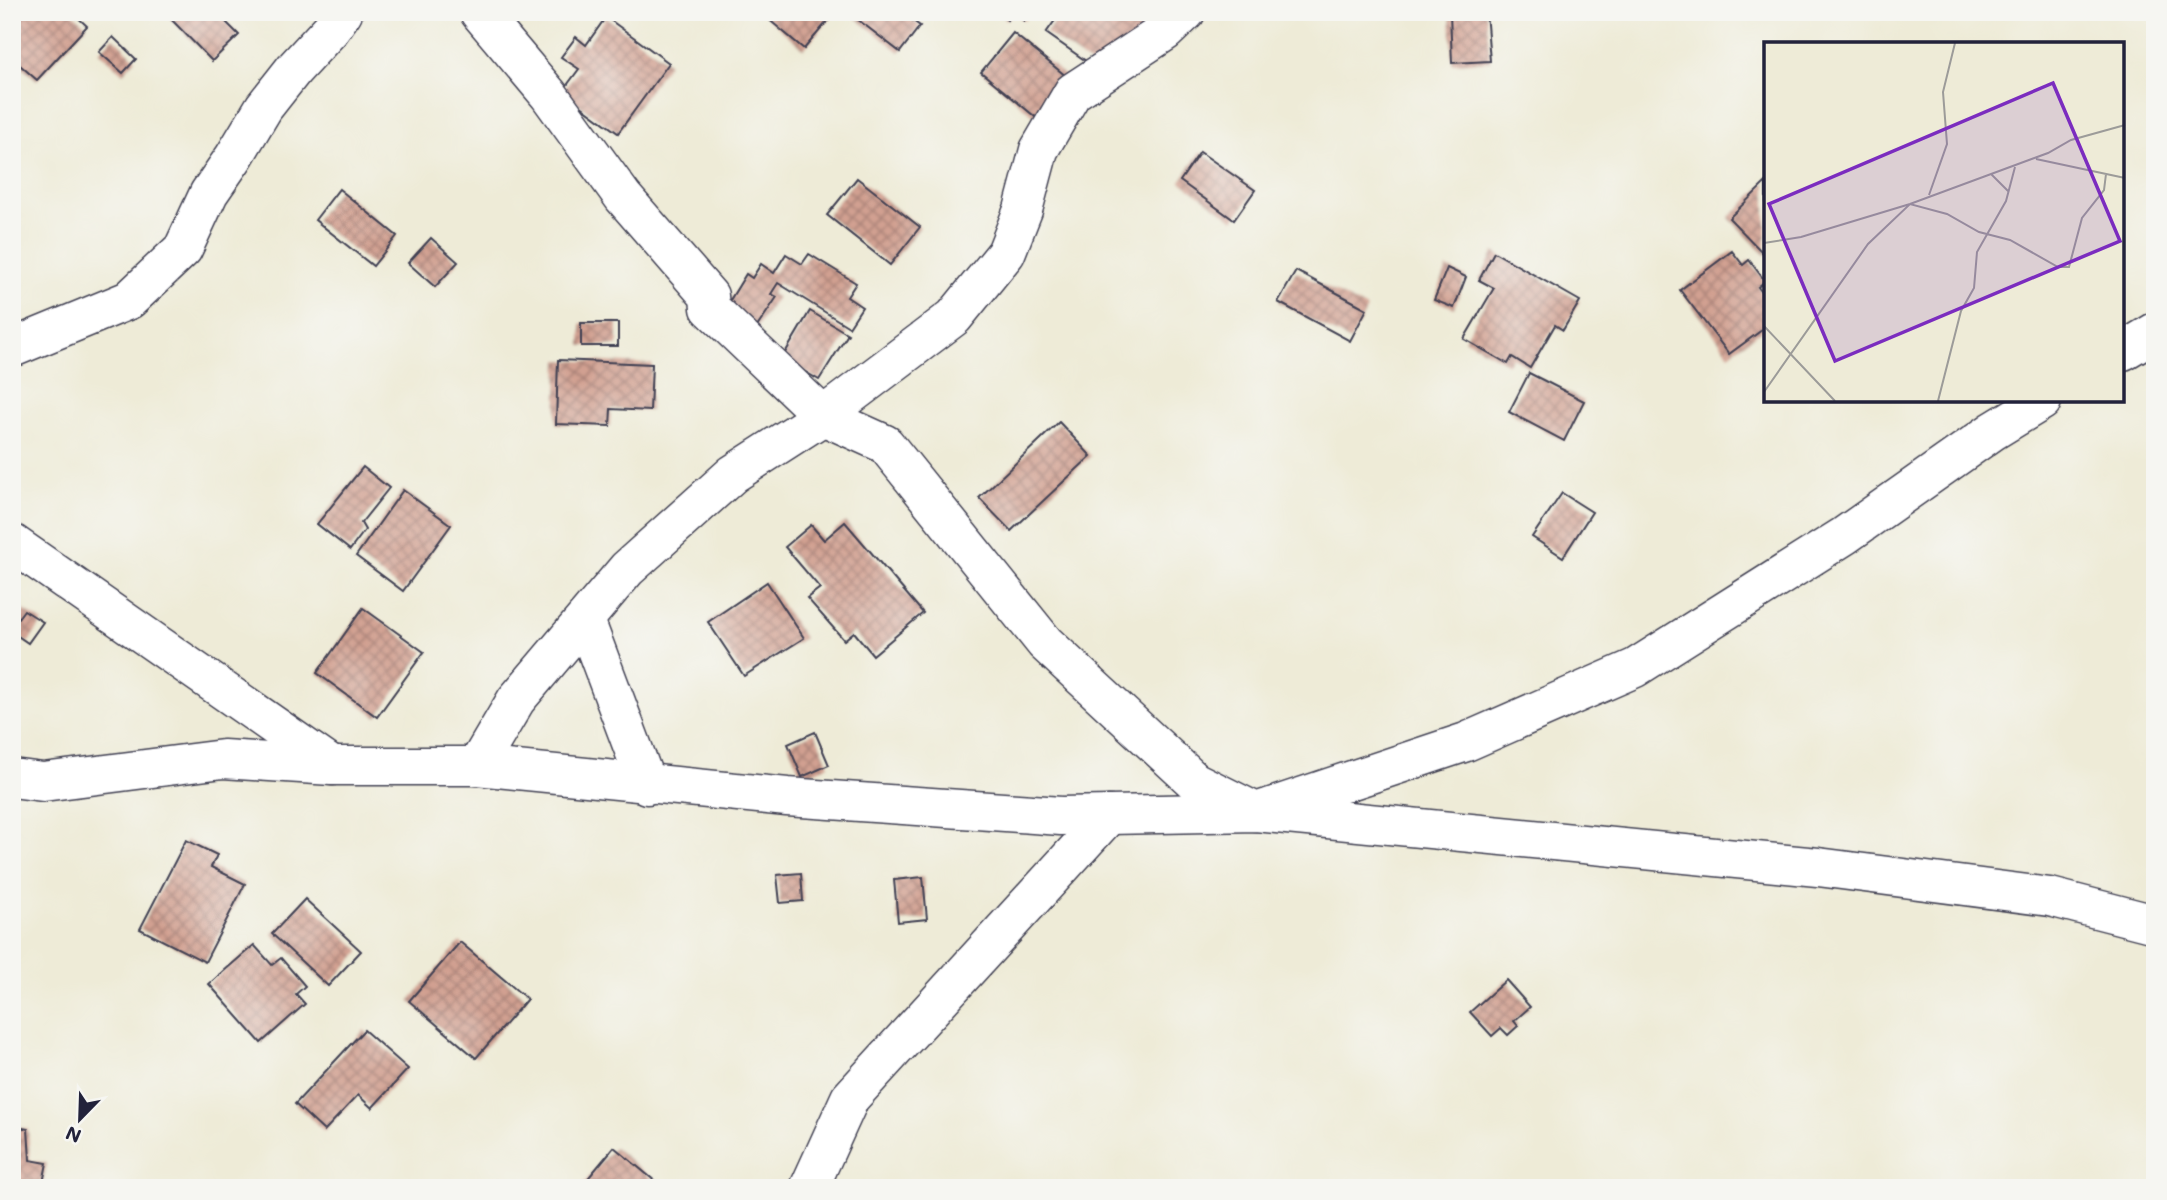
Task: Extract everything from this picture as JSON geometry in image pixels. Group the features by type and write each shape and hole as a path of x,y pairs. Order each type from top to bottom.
{"street":[{"path":"12,348 128,300 183,250 209,192 234,158 264,107 343,12"},
{"path":"479,12 549,95 623,197 709,296 710,308 823,416 885,443 1045,643 1194,781 1256,812 1466,742 1635,668 1844,536 1993,431 2040,402"},
{"path":"477,766 516,700 627,569 733,474 823,416 954,317 1006,253 1023,210 1039,150 1073,92 1166,31 1186,12"},
{"path":"2125,350 2155,332"},
{"path":"12,543 332,766"},
{"path":"584,620 647,785"},
{"path":"12,779 43,782 223,760 332,766 477,766 647,785 1061,817 1256,812 1818,867 2050,897 2155,924"},
{"path":"809,1188 850,1098 1109,815"}],"building":[{"path":"14,12 72,12 87,26 37,80 12,58"},
{"path":"164,12 216,12 239,35 212,61"},
{"path":"760,12 828,12 832,16 804,49"},
{"path":"848,12 901,12 920,26 900,52"},
{"path":"998,12 1012,12 1007,20"},
{"path":"1014,12 1031,12 1024,21"},
{"path":"1061,12 1157,12 1135,43 1096,68 1046,33"},
{"path":"1450,12 1486,12 1490,61 1452,63"},
{"path":"606,17 669,63 618,133 562,92 579,69 561,57 576,37 586,45"},
{"path":"1013,33 1072,81 1039,120 981,72"},
{"path":"113,37 136,59 123,73 99,52"},
{"path":"1200,152 1255,190 1234,220 1180,181"},
{"path":"857,178 920,227 890,265 827,215"},
{"path":"1764,184 1764,254 1729,218"},
{"path":"339,189 397,236 373,266 315,220"},
{"path":"431,238 458,262 435,287 408,263"},
{"path":"1732,251 1743,265 1749,260 1764,280 1758,287 1764,295 1764,328 1729,354 1680,290"},
{"path":"1494,252 1580,301 1563,330 1555,325 1530,368 1512,357 1508,364 1464,339 1494,288 1479,280"},
{"path":"786,254 802,264 809,254 856,283 847,297 862,307 849,327 778,283 771,294 777,297 755,330 724,310 746,274 752,278 761,264 774,273"},
{"path":"1447,268 1466,277 1454,308 1434,300"},
{"path":"1296,271 1367,309 1350,341 1278,302"},
{"path":"810,311 848,334 819,380 782,358"},
{"path":"581,323 618,323 618,346 581,346"},
{"path":"558,360 652,364 650,411 611,409 610,426 556,424"},
{"path":"1529,373 1584,401 1564,441 1509,412"},
{"path":"1059,422 1091,456 1011,531 979,498"},
{"path":"363,467 389,488 361,523 365,530 350,550 317,524"},
{"path":"403,490 451,525 403,591 356,556"},
{"path":"1562,493 1592,512 1563,557 1532,537"},
{"path":"845,522 923,613 873,655 854,632 844,640 807,598 820,588 785,547 811,525 824,540"},
{"path":"767,582 804,638 744,676 708,622"},
{"path":"363,608 424,652 377,717 317,673"},
{"path":"24,610 43,622 28,643 12,632 12,626"},
{"path":"815,732 829,765 802,777 788,744"},
{"path":"186,840 217,855 211,867 245,884 205,962 140,929"},
{"path":"801,873 803,901 780,903 777,875"},
{"path":"923,877 927,919 898,922 894,880"},
{"path":"305,899 361,951 328,986 272,934"},
{"path":"460,942 527,999 476,1058 409,1001"},
{"path":"254,945 272,965 281,958 305,986 296,994 305,1004 261,1043 209,984"},
{"path":"1506,980 1530,1007 1514,1021 1518,1026 1508,1035 1501,1028 1492,1036 1470,1012"},
{"path":"364,1030 408,1069 372,1108 358,1095 324,1131 295,1104"},
{"path":"12,1126 28,1129 30,1160 47,1163 42,1188 12,1188"},
{"path":"614,1147 656,1182 651,1188 580,1188"}]}
